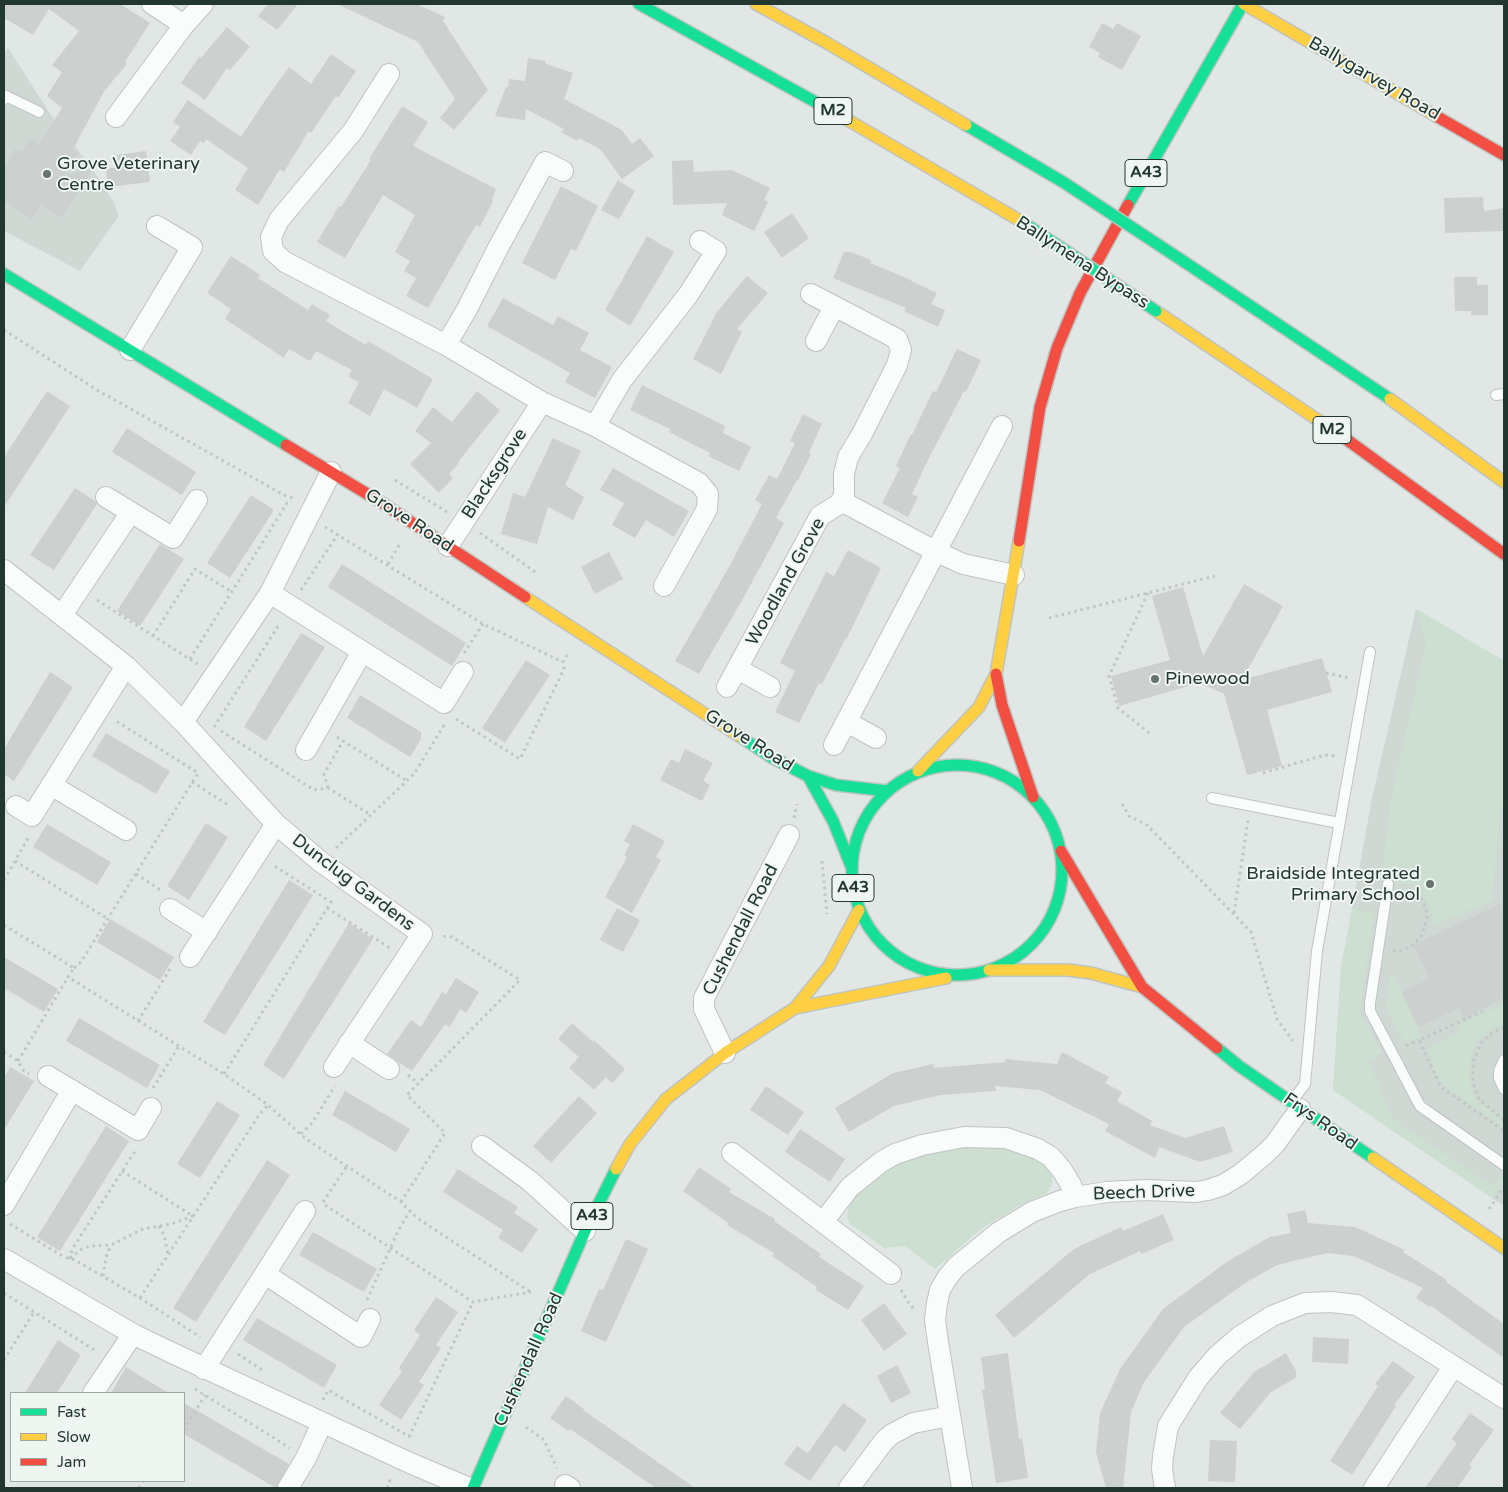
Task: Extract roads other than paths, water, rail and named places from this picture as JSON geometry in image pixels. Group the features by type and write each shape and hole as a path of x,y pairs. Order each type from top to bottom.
{"main road":[{"name":"Ballymena Bypass","path":"639,4 889,143 1024,223 1327,426 1504,554"},
{"path":"756,4 827,43 1063,182 1384,395 1504,482"},
{"name":"Ballygarvey Road","path":"1244,4 1504,155"},
{"name":"A43","path":"918,772 979,707 996,674 1014,576 1040,407 1057,348 1085,285 1143,177 1244,4"},
{"name":"Grove Road","path":"4,274 331,472 771,757 808,776 836,785 886,791"},
{"name":"A43","path":"996,674 1002,705 1033,797"},
{"name":"A43","path":"948,764 979,766 1008,778 1033,797 1051,822 1061,852 1062,881 1054,910 1038,936 1016,956 989,970 960,975 929,971 900,958 876,938 859,910 853,889 851,866 856,838 868,812 886,791 918,772 948,764"},
{"name":"Grove Road","path":"808,776 833,821 851,866"},
{"name":"Frys Road","path":"1061,852 1142,987 1239,1066 1504,1248"},
{"name":"Cushendall Road","path":"474,1488 585,1231 609,1181 630,1144 666,1099 724,1053 795,1008 829,966 859,910"},
{"name":"Frys Road","path":"989,970 1068,970 1091,973 1142,987"},
{"name":"Cushendall Road","path":"795,1008 896,986 960,975"}],"street":[{"path":"152,4 184,25"},
{"path":"116,117 184,25 203,4"},
{"path":"389,74 353,131 282,215 272,233 272,247 275,253 285,262 446,345 542,402 595,426 695,481 707,492 709,499 707,509 664,586"},
{"path":"446,345 468,309 498,248 545,162 563,171"},
{"path":"130,350 192,247 157,226"},
{"path":"595,426 622,380 688,295 716,251 700,241"},
{"name":"Woodland Grove","path":"727,686 820,516 841,501 845,492 844,474 848,457 862,434 901,350 896,339 811,294"},
{"path":"816,341 834,307"},
{"name":"Blacksgrove","path":"448,546 542,402"},
{"path":"834,745 1002,426"},
{"path":"183,722 270,593 331,472"},
{"path":"106,496 173,538 196,500"},
{"name":"Woodland Grove","path":"841,501 936,552 963,564 1014,576"},
{"path":"62,615 131,512"},
{"name":"Dunclug Gardens","path":"4,570 126,666 183,722 276,824 321,862 422,934 334,1067"},
{"path":"270,593 444,703 463,672"},
{"path":"306,750 362,652"},
{"path":"24,811 51,785 126,666"},
{"path":"738,669 770,686"},
{"path":"846,722 876,738"},
{"path":"51,785 126,830"},
{"name":"Dunclug Gardens","path":"190,957 276,824"},
{"name":"Cushendall Road","path":"724,1053 704,1009 704,998 789,835"},
{"path":"170,910 207,932"},
{"path":"349,1043 389,1069"},
{"path":"48,1076 138,1130 151,1108"},
{"path":"4,1205 72,1090"},
{"name":"Beech Drive","path":"962,1488 936,1332 936,1309 940,1290 962,1260 992,1237 1027,1215 1075,1197 1118,1191 1190,1193 1215,1188 1241,1174 1275,1144 1296,1105"},
{"name":"Beech Drive","path":"823,1222 850,1187 881,1162 895,1154 916,1147 964,1137 1006,1138 1038,1149 1051,1157 1062,1170 1071,1185 1075,1197"},
{"path":"482,1146 530,1181 585,1231"},
{"path":"732,1153 891,1274"},
{"path":"204,1369 305,1211"},
{"path":"4,1258 132,1334 204,1369 321,1415 398,1458 469,1488"},
{"path":"265,1274 361,1337 370,1319"},
{"path":"1165,1488 1162,1469 1165,1438 1173,1417 1207,1367 1228,1346 1260,1322 1283,1310 1305,1303 1345,1303 1357,1306 1504,1398"},
{"path":"94,1392 132,1334"},
{"path":"1374,1488 1453,1367"},
{"path":"288,1488 306,1458 321,1415"},
{"path":"849,1488 884,1441 892,1434 914,1423 950,1416"}],"lane":[{"path":"4,99 6,96 39,112"},
{"path":"1296,1105 1305,1084 1317,950 1370,652"},
{"path":"1212,798 1339,823"},
{"path":"1388,884 1370,1011 1420,1106 1504,1165"},
{"path":"1504,1060 1499,1071 1499,1078 1504,1089"}],"place":[{"name":"Grove Veterinary Centre","path":"47,174"},
{"name":"Pinewood","path":"1155,679"},
{"name":"Braidside Integrated Primary School","path":"1430,884"}]}
